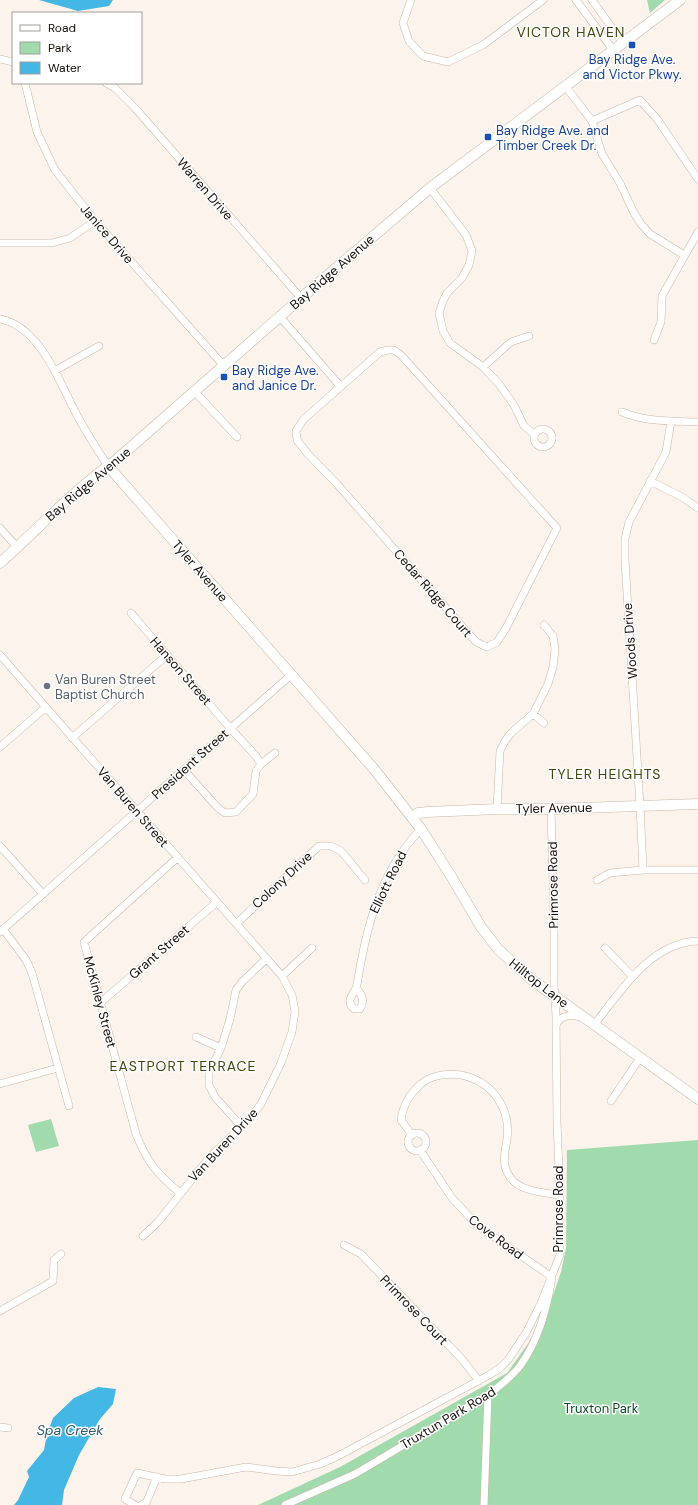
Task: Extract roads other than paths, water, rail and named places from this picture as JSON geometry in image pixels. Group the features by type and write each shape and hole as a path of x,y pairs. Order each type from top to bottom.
{"street":[{"path":"410,3 403,22 409,41 423,56 448,62 483,45 543,0"},
{"path":"576,0 613,50"},
{"path":"592,0 623,43"},
{"name":"Bay Ridge Avenue","path":"0,563 55,511 195,392 301,298 430,188 680,0"},
{"path":"0,58 12,62"},
{"name":"Janice Drive","path":"25,84 38,132 55,170 95,221 224,366"},
{"name":"Warren Drive","path":"108,84 115,88 135,108 301,298"},
{"path":"566,86 592,121 602,154 620,183 634,213 641,224 650,234 684,255"},
{"path":"592,121 640,100 657,119 698,179"},
{"path":"430,188 466,235 472,251 469,265 462,278 448,293 443,301 439,313 443,332 450,343 483,367 499,384 514,406 524,426 534,434"},
{"path":"0,243 52,243 70,238 95,221"},
{"path":"654,340 660,322 662,296 698,232"},
{"path":"280,318 341,387"},
{"name":"Tyler Avenue","path":"0,319 6,320 24,330 41,348 56,370 79,419 108,466 374,769 421,829"},
{"path":"483,367 511,342 529,336"},
{"path":"56,370 99,346"},
{"name":"Cedar Ridge Court","path":"394,350 557,528 506,628 497,642 488,647 476,642 297,440 296,432 304,418 341,387 380,352 394,350"},
{"path":"195,392 237,437"},
{"path":"622,412 634,417 698,422"},
{"name":"Woods Drive","path":"642,870 640,806 625,539 629,522 666,452 671,421"},
{"path":"650,480 682,497 698,508"},
{"path":"0,528 17,547"},
{"name":"Hanson Street","path":"131,613 256,756 261,764"},
{"path":"498,809 500,751 505,741 511,734 533,714 548,684 553,667 555,649 553,636 544,625"},
{"name":"Van Buren Street","path":"0,655 266,959"},
{"path":"72,738 167,655"},
{"name":"President Street","path":"1,930 291,675"},
{"path":"0,747 45,708"},
{"path":"533,714 544,723"},
{"path":"184,770 218,808 225,813 236,812 253,794 256,770 275,753"},
{"name":"Tyler Avenue","path":"413,818 418,813 428,812 698,804"},
{"name":"Primrose Road","path":"136,1505 125,1499 137,1473 165,1479 182,1478 246,1467 292,1472 305,1469 338,1456 479,1381 500,1368 515,1351 541,1303 560,1255 560,1195 556,1115 556,1025 551,809"},
{"name":"Hilltop Lane","path":"421,829 452,876 481,927 494,944 517,968 555,997 698,1099"},
{"name":"Elliott Road","path":"356,988 363,948 374,906 402,851 421,829"},
{"path":"0,846 43,894"},
{"name":"Colony Drive","path":"236,923 319,846 331,846 341,851 365,880"},
{"name":"McKinley Street","path":"177,858 84,942 133,1120 144,1153 160,1176 180,1193"},
{"path":"597,880 610,873 642,870 698,870"},
{"name":"Grant Street","path":"100,1003 217,902"},
{"path":"1,930 26,960 32,973 69,1106"},
{"path":"594,1025 632,976 654,958 671,947 698,941"},
{"path":"282,976 312,948"},
{"path":"605,948 632,976"},
{"path":"241,1126 214,1097 208,1085 209,1072 221,1048 230,1019 236,990 242,982 266,959"},
{"name":"Van Buren Drive","path":"144,1236 158,1222 209,1158 251,1117 261,1104 281,1063 292,1032 295,1011 292,995 282,976 266,959"},
{"path":"556,1025 559,1020 568,1015 583,1017"},
{"path":"196,1037 221,1048"},
{"path":"611,1101 640,1058"},
{"path":"0,1084 58,1068"},
{"path":"412,1135 401,1120 404,1105 416,1088 428,1079 438,1076 458,1075 473,1079 494,1093 499,1099 506,1114 508,1125 504,1156 505,1168 510,1179 536,1192 560,1195"},
{"path":"418,1134 424,1139 425,1144 420,1150 414,1151 410,1148 408,1139 412,1135 418,1134"},
{"name":"Cove Road","path":"420,1150 452,1198 478,1226 552,1277"},
{"name":"Primrose Court","path":"344,1245 361,1254 461,1358 479,1381"},
{"path":"0,1311 54,1281 54,1260 61,1254"},
{"name":"Truxtun Park Road","path":"285,1505 354,1474 488,1395 513,1374 529,1351 540,1329 547,1305 552,1277"},
{"path":"484,1505 488,1395"},
{"path":"0,1427 8,1428"},
{"path":"141,1505 146,1503 158,1477"}],"water":[{"path":"39,0 113,0 109,6 78,11"},
{"name":"Spa Creek","path":"98,1387 116,1389 113,1404 100,1419 79,1455 64,1490 62,1505 14,1505 29,1477 27,1471 44,1450 47,1434 53,1418 74,1398"}],"place":[{"name":"Bay Ridge Ave. and Victor Pkwy.","path":"632,45"},
{"name":"Bay Ridge Ave. and Timber Creek Dr.","path":"488,137"},
{"name":"Bay Ridge Ave. and Janice Dr.","path":"224,377"},
{"name":"Van Buren Street Baptist Church","path":"47,686"}],"district":[{"name":"VICTOR HAVEN","path":"571,32"},
{"name":"TYLER HEIGHTS","path":"605,774"},
{"name":"EASTPORT TERRACE","path":"183,1066"}],"park label":[{"name":"Truxton Park","path":"601,1408"}]}
